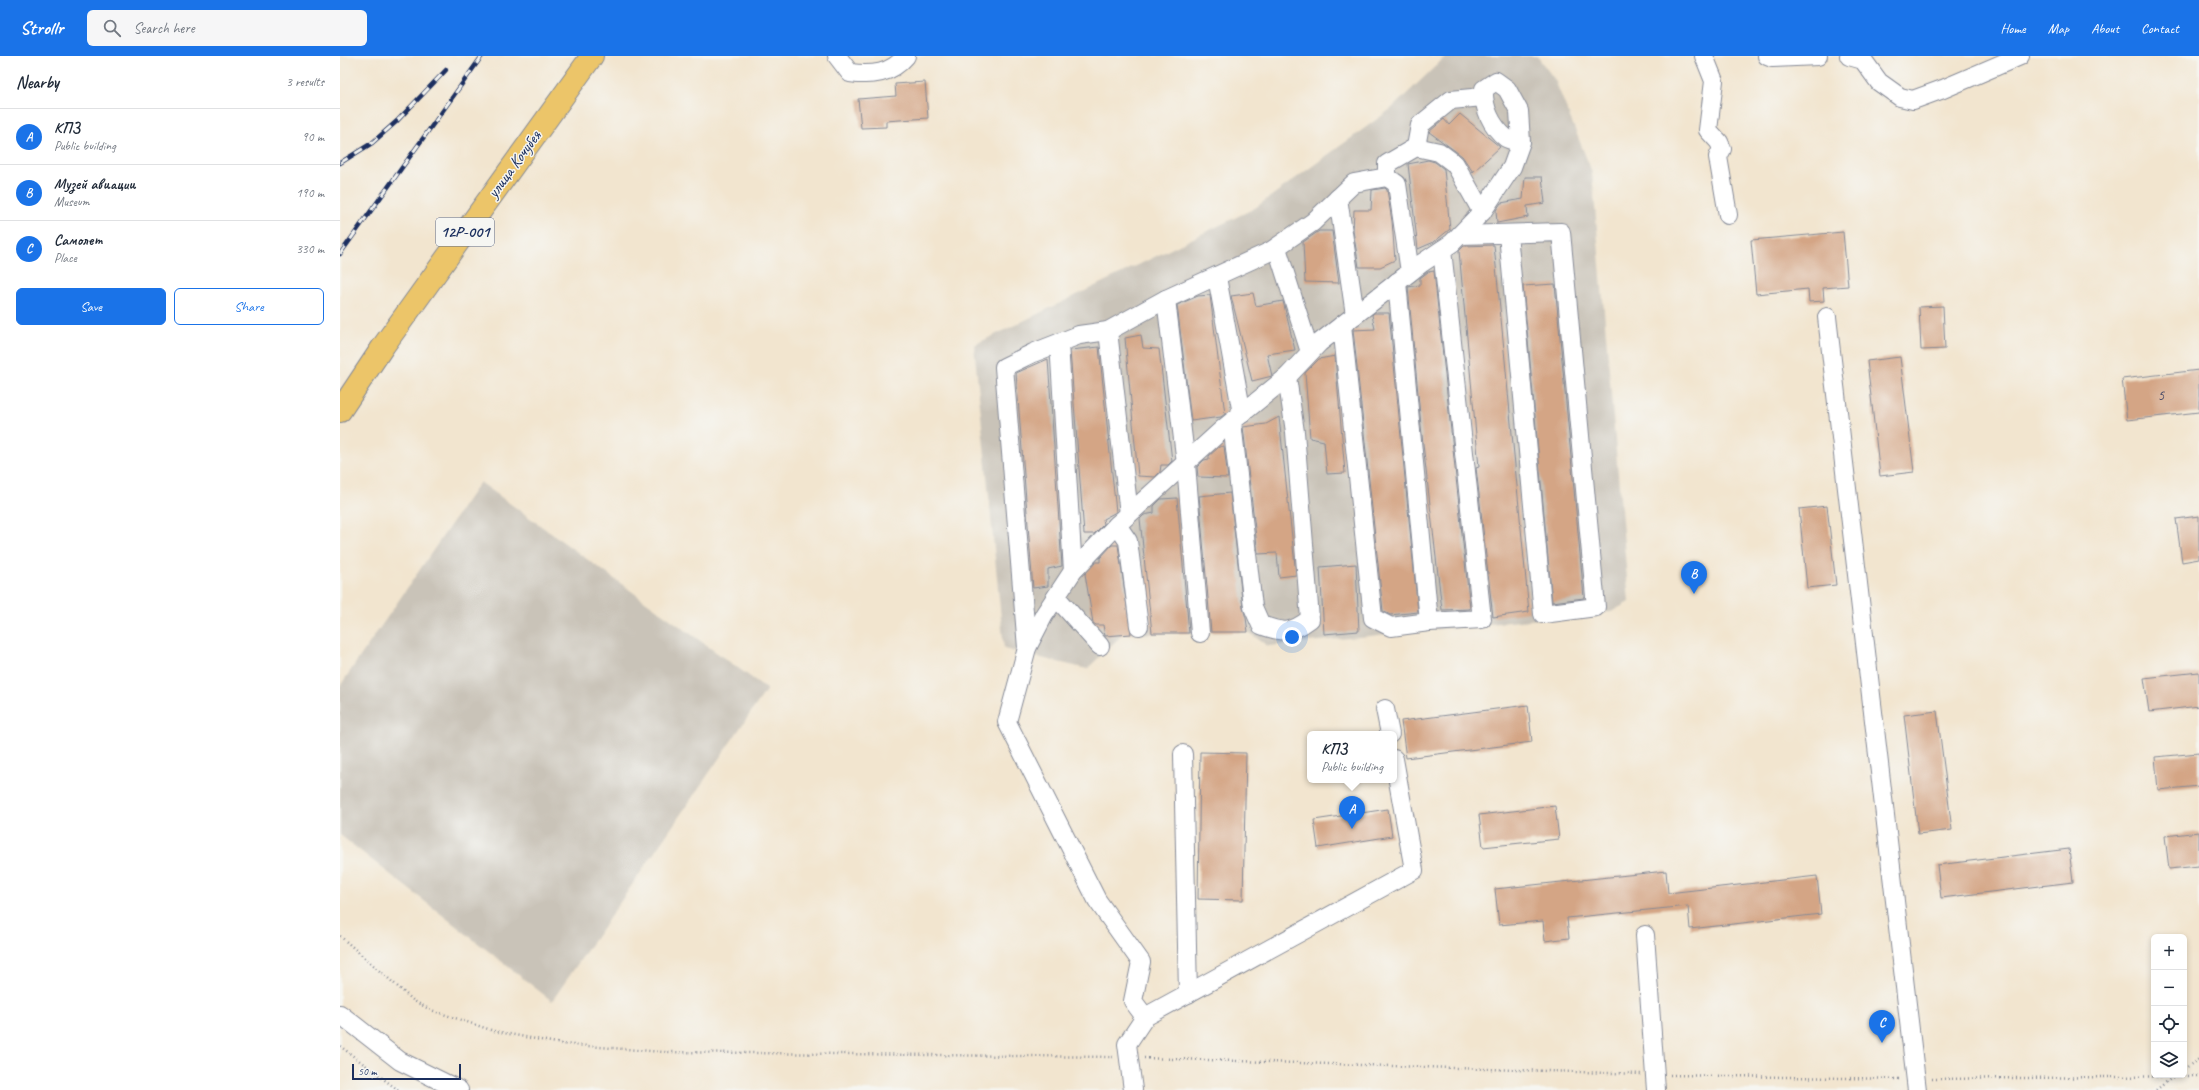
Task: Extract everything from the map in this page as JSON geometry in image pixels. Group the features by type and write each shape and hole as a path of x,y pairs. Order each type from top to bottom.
{"main road":[{"name":"улица Кочубея","path":"340,411 384,345 592,56"}],"street":[{"path":"837,56 850,72 869,75 886,72 900,63 906,56"},
{"path":"1704,56 1714,82 1708,130 1719,142 1722,149 1718,157 1728,215"},
{"path":"1767,56 1772,58 1818,56"},
{"path":"1849,56 1863,60 1879,82 1900,97 1913,100 2020,56"},
{"path":"1145,1017 1133,1001 1141,962 1098,900 1007,722 1027,648 1056,597 1073,571 1123,519 1237,418 1288,377 1310,352 1404,277 1442,250 1460,235 1482,212 1512,168 1521,142 1519,111 1507,89 1496,81 1484,89 1483,104 1493,124 1507,139 1521,142"},
{"path":"1416,147 1420,125 1451,100 1484,97"},
{"path":"1387,177 1388,164 1416,147 1439,152 1454,164 1482,212"},
{"path":"1027,648 1004,367 1033,352 1079,335 1108,331 1166,298 1217,277 1277,248 1313,222 1354,183 1387,177 1397,184 1429,622"},
{"path":"1338,198 1373,618 1391,627 1429,622 1482,619 1442,250"},
{"path":"1460,235 1561,232 1596,607 1543,614 1508,234"},
{"path":"1277,248 1310,352"},
{"path":"1217,277 1237,418 1253,607 1261,625 1276,631 1295,630 1310,619 1288,377"},
{"path":"1166,298 1186,464 1200,633"},
{"path":"1827,317 1917,1084"},
{"path":"1108,331 1123,519 1128,541 1139,626"},
{"path":"1059,343 1073,571"},
{"path":"1056,597 1100,646"},
{"path":"1385,709 1389,731"},
{"path":"1183,754 1188,994"},
{"path":"1133,1090 1127,1044 1145,1017 1414,870 1397,776"},
{"path":"1645,935 1656,1082"},
{"path":"340,1014 400,1061 459,1090"}],"path":[{"path":"340,936 414,1001 431,1010 494,1030 562,1044 662,1052 1115,1057"},
{"path":"340,1046 398,1090"},
{"path":"1139,1058 1656,1082 1917,1084 2151,1077"},
{"path":"2187,1067 2199,1059"},
{"path":"2187,1076 2199,1076"},
{"path":"2156,1090 2171,1078"}],"shaded area":[{"path":"1446,56 1537,56 1555,80 1592,172 1629,602 1611,612 1268,646 1248,632 1123,634 1087,669 1004,649 974,345 1255,208 1391,109"},
{"path":"480,482 767,689 552,1001 340,835 340,686"}],"building":[{"path":"925,82 928,118 886,121 886,127 861,128 858,99 896,96 895,84"},
{"path":"1460,114 1500,147 1473,172 1462,156 1429,132 1444,119 1449,125"},
{"path":"1428,160 1435,162 1444,169 1450,229 1434,242 1418,249 1408,164"},
{"path":"1525,177 1542,177 1545,203 1527,206 1528,217 1497,223 1496,210 1501,203 1523,199"},
{"path":"1385,188 1387,190 1392,221 1395,260 1380,267 1359,267 1353,231 1354,210 1371,210 1372,190"},
{"path":"1319,231 1332,231 1339,283 1305,282 1303,242"},
{"path":"1843,232 1848,286 1823,288 1824,301 1809,302 1808,289 1756,294 1751,240"},
{"path":"1494,245 1529,612 1493,617 1476,468 1479,467 1459,251 1464,246"},
{"path":"1434,271 1470,609 1442,610 1421,426 1408,287 1420,285 1420,278 1428,272"},
{"path":"1555,284 1584,598 1552,602 1523,286"},
{"path":"1253,293 1256,306 1283,301 1295,350 1267,354 1272,376 1252,381 1231,296"},
{"path":"1210,295 1225,414 1221,417 1191,421 1177,305 1198,296"},
{"path":"1943,306 1945,349 1921,350 1919,307"},
{"path":"1374,313 1389,313 1418,612 1390,615 1383,611 1353,330 1375,329 1372,315"},
{"path":"1141,335 1143,348 1159,349 1172,461 1168,465 1161,465 1160,472 1155,477 1138,476 1125,338"},
{"path":"1099,347 1116,512 1103,519 1104,524 1094,534 1084,534 1070,350"},
{"path":"1335,356 1345,473 1327,474 1324,441 1310,438 1305,373 1319,359"},
{"path":"1900,357 1914,472 1880,476 1867,361"},
{"path":"1048,359 1062,566 1048,569 1048,586 1033,588 1016,373"},
{"path":"2199,370 2199,412 2127,420 2122,379"},
{"path":"1279,417 1296,575 1279,577 1277,553 1258,554 1243,427 1266,424"},
{"path":"1224,446 1228,478 1198,477 1197,467 1204,460 1209,459 1209,456 1219,447"},
{"path":"1230,493 1243,608 1248,632 1211,632 1199,496"},
{"path":"1177,498 1189,633 1152,633 1140,519 1144,515 1154,513 1154,506 1161,499"},
{"path":"1827,506 1836,585 1807,588 1799,509"},
{"path":"2199,516 2199,559 2182,562 2176,519"},
{"path":"1112,545 1118,545 1131,634 1105,636 1103,625 1096,625 1093,623 1085,574 1096,562 1100,562 1100,558"},
{"path":"1356,564 1359,631 1324,634 1320,567"},
{"path":"2199,672 2199,706 2149,712 2144,678"},
{"path":"1528,705 1532,742 1406,758 1401,721"},
{"path":"1937,711 1952,830 1918,834 1904,715"},
{"path":"1200,752 1246,753 1243,900 1198,899"},
{"path":"2199,753 2199,786 2158,790 2155,757"},
{"path":"1555,806 1559,839 1483,847 1479,815"},
{"path":"1388,809 1392,836 1318,848 1314,820"},
{"path":"2199,832 2199,866 2169,869 2165,836"},
{"path":"2069,849 2073,882 1941,898 1937,865"},
{"path":"1666,871 1668,893 1817,876 1821,914 1690,929 1688,906 1567,918 1569,938 1545,941 1543,921 1499,925 1495,889"}],"railway":[{"path":"340,254 482,56"},
{"path":"340,163 372,143 397,121 446,70"}],"place":[{"name":"Музей авиации","path":"1694,594"},
{"name":"КПЗ","path":"1352,829"},
{"name":"Самолет","path":"1882,1043"}]}
